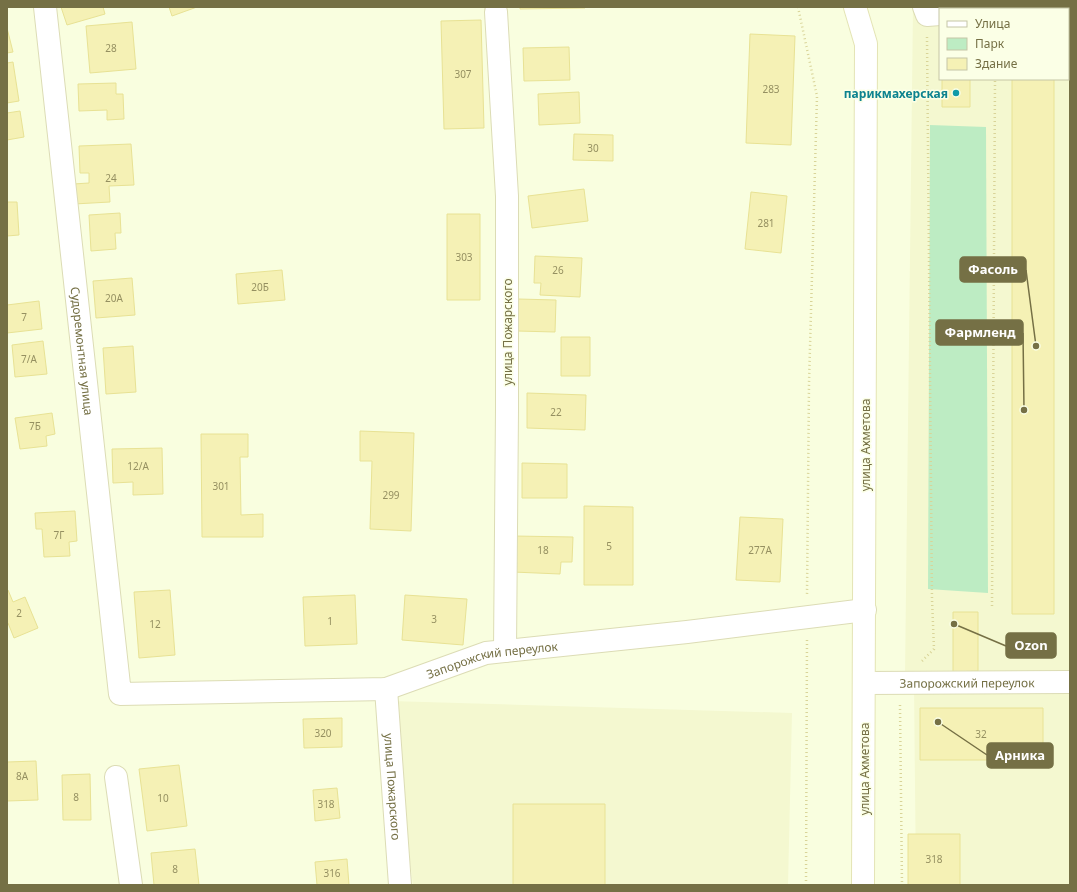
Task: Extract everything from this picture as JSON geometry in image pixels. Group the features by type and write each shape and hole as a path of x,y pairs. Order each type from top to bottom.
{"street":[{"name":"Судоремонтная улица","path":"45,7 120,694"},
{"name":"улица Ахметова","path":"855,7 866,44 863,885"},
{"name":"улица Пожарского","path":"496,12 507,196 505,651"},
{"name":"Запорожский переулок","path":"120,694 386,689 486,653 687,632 865,610"},
{"name":"Запорожский переулок","path":"864,683 1070,682"},
{"name":"улица Пожарского","path":"386,689 400,885"},
{"path":"116,777 131,885"}],"path":[{"path":"798,7 817,96 809,383 806,885"},
{"path":"902,885 900,683 934,648 932,591 930,12"},
{"path":"992,606 994,80"}],"shaded area":[{"path":"913,7 1070,7 1070,673 905,675"},
{"path":"914,684 1070,693 1070,885 916,885"},
{"path":"390,701 792,713 788,885 413,885"}],"green space":[{"path":"930,125 986,127 988,593 928,589"}],"building":[{"path":"61,7 103,7 105,14 67,25"},
{"path":"169,7 197,7 172,16"},
{"path":"520,7 585,7 585,8 520,9"},
{"path":"481,20 484,128 444,129 441,21"},
{"path":"132,22 136,69 90,73 86,26"},
{"path":"7,28 13,52 7,53"},
{"path":"750,34 795,36 791,145 746,143"},
{"path":"569,47 570,80 524,81 523,48"},
{"path":"13,62 19,101 7,103 7,63"},
{"name":"парикмахерская","path":"942,80 970,80 970,107 942,107"},
{"path":"1012,80 1054,80 1054,614 1012,614"},
{"path":"116,83 116,94 123,94 124,119 107,120 107,110 79,111 78,84"},
{"path":"579,92 580,123 539,125 538,94"},
{"path":"20,111 24,137 7,140 7,113"},
{"path":"574,134 613,135 613,161 573,160"},
{"path":"131,144 134,185 109,186 110,202 74,204 73,184 89,183 89,173 80,173 79,146"},
{"path":"584,189 588,221 532,228 528,196"},
{"path":"751,192 787,196 781,253 745,249"},
{"path":"7,202 17,202 19,235 7,236"},
{"path":"120,213 121,233 115,233 116,249 91,251 89,215"},
{"path":"447,214 480,214 480,300 447,300"},
{"path":"535,256 582,258 580,297 540,295 541,283 534,283"},
{"path":"282,270 285,300 238,304 236,274"},
{"path":"132,278 135,315 96,318 93,281"},
{"path":"518,299 556,300 555,332 517,331"},
{"path":"39,301 42,329 7,333 7,305"},
{"path":"561,337 590,337 590,376 561,376"},
{"path":"43,341 47,374 15,377 12,345"},
{"path":"133,346 136,392 106,394 103,348"},
{"path":"527,393 586,395 585,430 527,428"},
{"path":"52,413 55,434 46,436 47,446 20,449 15,418"},
{"path":"360,431 414,433 411,531 370,529 372,461 360,461"},
{"path":"201,434 248,434 248,457 240,457 241,515 263,514 263,537 202,537"},
{"path":"162,448 163,494 133,495 133,482 113,483 112,449"},
{"path":"522,463 567,464 567,498 522,498"},
{"path":"584,506 633,507 633,585 584,585"},
{"path":"75,511 77,541 69,542 70,556 44,557 42,529 36,529 35,513"},
{"path":"740,517 783,519 780,582 736,580"},
{"path":"514,536 573,537 572,562 561,562 560,574 513,572"},
{"path":"7,590 13,602 25,597 38,628 14,638 8,623 7,624"},
{"path":"170,590 175,655 139,658 134,592"},
{"path":"355,595 357,644 305,646 303,597"},
{"path":"405,595 467,599 463,645 402,640"},
{"path":"953,612 978,612 978,671 953,672"},
{"path":"920,708 1043,708 1043,760 920,760"},
{"path":"342,718 342,747 304,748 303,719"},
{"path":"36,761 38,800 7,801 7,762"},
{"path":"179,765 187,826 147,831 139,769"},
{"path":"90,774 91,820 63,820 62,775"},
{"path":"337,788 340,818 315,821 313,790"},
{"path":"513,804 605,804 605,885 513,885"},
{"path":"908,834 960,834 960,885 908,885"},
{"path":"195,849 199,885 154,885 151,853"},
{"path":"347,859 349,885 317,885 315,862"}],"place":[{"name":"парикмахерская","path":"956,93"},
{"name":"Фасоль","path":"1036,346"},
{"name":"Фармленд","path":"1024,410"},
{"name":"Ozon","path":"954,624"},
{"name":"Арника","path":"938,722"}]}
